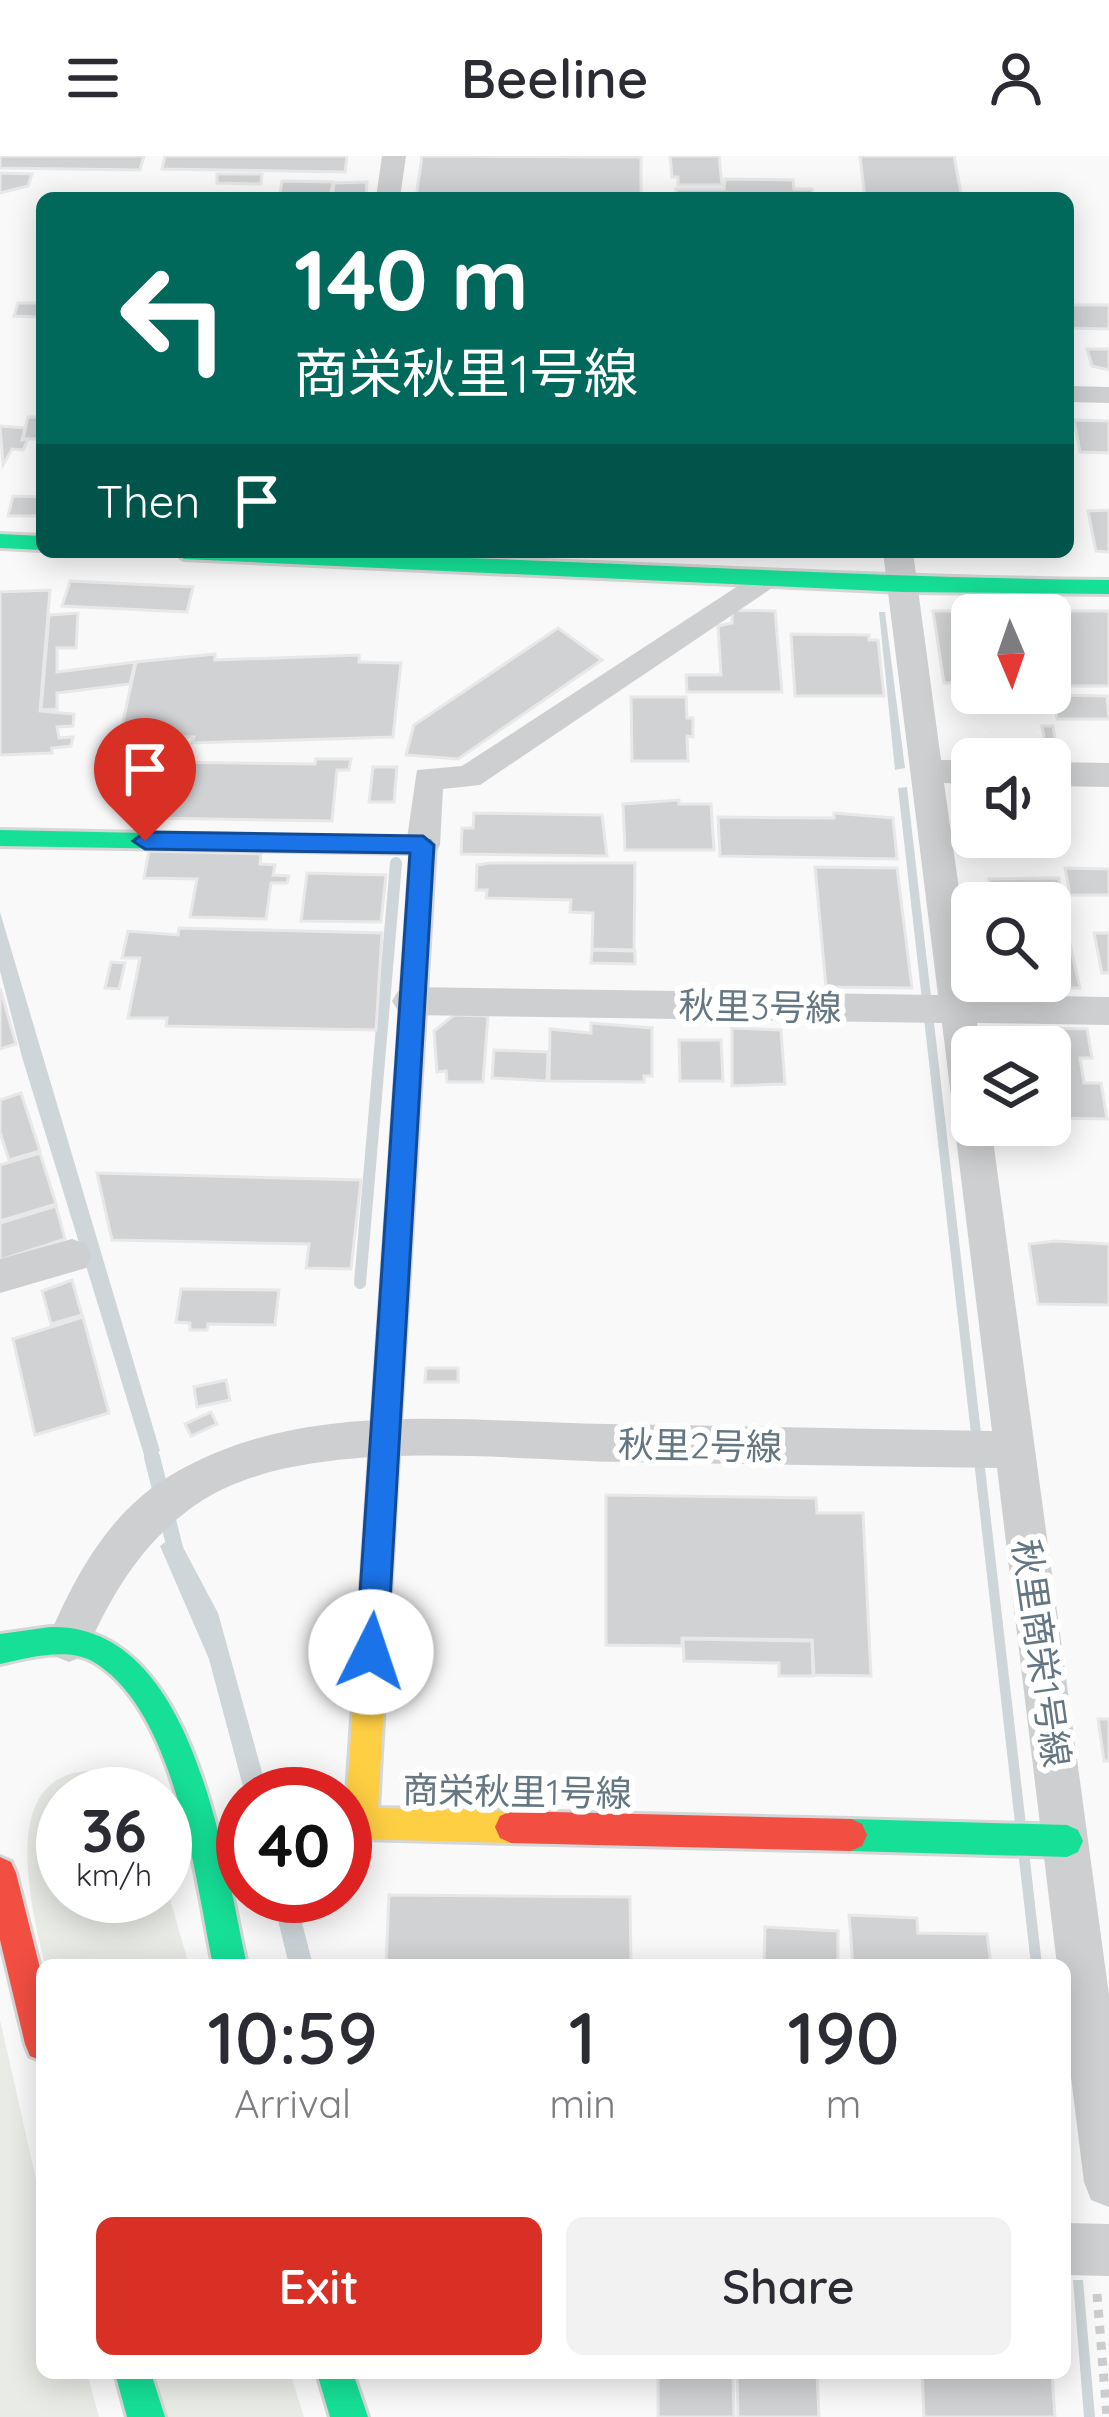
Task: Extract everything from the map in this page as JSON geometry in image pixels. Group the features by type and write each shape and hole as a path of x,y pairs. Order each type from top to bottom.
{"street":[{"path":"389,192 394,156"},
{"path":"1074,394 1109,394"},
{"path":"0,541 36,543"},
{"path":"363,558 764,579 901,568 1109,587"},
{"name":"秋里商栄1号線","path":"901,568 960,1026"},
{"path":"0,838 423,845 428,778 469,777 764,579"},
{"path":"927,771 951,772"},
{"path":"1071,774 1109,775"},
{"name":"商栄秋里1号線","path":"423,845 361,1823 1067,1841"},
{"name":"秋里3号線","path":"410,1001 1109,1011"},
{"name":"秋里商栄1号線","path":"975,1146 1109,2182"},
{"path":"0,1276 72,1256"},
{"name":"秋里2号線","path":"69,1641 99,1573 119,1543 145,1518 188,1486 267,1451 327,1441 385,1439 1015,1450"},
{"path":"0,1648 69,1641 104,1650 119,1660 148,1695 188,1793 229,1959"},
{"path":"0,1873 36,2020"},
{"path":"135,2379 146,2417"},
{"path":"337,2379 349,2417"}],"path":[{"path":"1089,2250 1107,2417"}],"shaded area":[{"path":"879,612 885,612 905,768 895,770"},
{"path":"907,787 1041,1959 1030,1959 898,788"},
{"path":"0,912 160,1451 145,1458 22,1057 0,971"},
{"path":"176,1534 218,1613 261,1767 238,1767 209,1659 160,1546"},
{"path":"36,1808 36,1922 28,1876"},
{"path":"36,1923 177,1923 187,1959 44,1959"},
{"path":"279,1923 302,1923 311,1959 288,1959"},
{"path":"0,2020 36,2179 36,2379 89,2379 99,2417 0,2417"},
{"path":"1073,2280 1083,2280 1095,2417 1084,2417"},
{"path":"153,2379 292,2379 304,2417 167,2417"}],"building":[{"path":"0,156 144,156 140,170 0,168"},
{"path":"165,156 347,156 345,172 162,169"},
{"path":"422,156 641,157 641,192 417,192"},
{"path":"670,156 719,156 722,185 678,185 678,177 672,177"},
{"path":"860,156 954,156 961,192 864,192"},
{"path":"0,173 32,174 28,186 0,193"},
{"path":"217,174 262,174 261,184 217,183"},
{"path":"725,179 793,180 794,189 812,192 676,192 724,189"},
{"path":"282,181 333,182 331,192 280,192"},
{"path":"367,182 366,192 333,192 334,183"},
{"path":"18,303 36,303 36,317 14,316"},
{"path":"1074,305 1109,305 1109,329 1074,328"},
{"path":"1087,349 1109,349 1109,370 1092,366"},
{"path":"28,417 36,417 36,439 23,439"},
{"path":"1074,420 1109,421 1109,453 1080,452"},
{"path":"0,426 25,428 22,440 28,439 23,450 12,449 3,465"},
{"path":"13,496 36,497 36,516 8,516"},
{"path":"1109,510 1109,552 1096,551 1088,511"},
{"path":"70,581 193,587 187,612 62,606"},
{"path":"50,590 40,711 74,714 73,726 57,727 59,738 73,737 71,746 52,748 52,753 0,755 0,592"},
{"path":"732,610 775,611 782,692 687,692 686,675 721,675 718,626 732,623"},
{"path":"933,611 951,611 951,683 944,683"},
{"path":"1071,611 1109,611 1109,686 1071,686"},
{"path":"78,613 76,648 57,648 57,672 135,662 130,684 57,693 57,709 41,710 49,615"},
{"path":"558,628 602,660 458,759 406,755 414,725"},
{"path":"791,634 869,635 869,640 878,640 884,696 795,696"},
{"path":"215,654 215,660 359,655 359,662 401,663 393,737 192,743 194,737 120,736 136,662"},
{"path":"1071,695 1107,696 1109,719 1057,719 1056,714 1071,714"},
{"path":"631,697 686,697 687,718 693,718 693,737 687,736 688,761 632,761"},
{"path":"1042,726 1053,726 1055,738 1044,738"},
{"path":"316,759 351,759 349,770 337,770 332,821 149,818 150,808 144,808 158,762 315,764"},
{"path":"373,767 397,767 394,802 369,802"},
{"path":"679,800 679,804 711,804 714,850 625,850 623,804"},
{"path":"474,813 602,815 607,856 461,854 462,828 473,828"},
{"path":"834,813 893,818 897,859 720,856 718,817 834,818"},
{"path":"149,851 261,854 260,864 275,865 273,875 289,876 287,883 271,883 266,919 190,917 197,879 144,878"},
{"path":"635,863 634,950 592,949 593,913 570,912 571,900 486,898 487,890 476,890 477,865"},
{"path":"815,867 897,868 912,988 826,987"},
{"path":"1065,868 1109,869 1109,895 1071,895"},
{"path":"307,873 386,875 381,922 301,921"},
{"path":"1059,878 1059,882 990,882"},
{"path":"179,928 382,933 376,1030 166,1026 167,1018 128,1018 140,958 122,958 128,931 178,935"},
{"path":"1094,933 1109,933 1109,973 1102,973"},
{"path":"1071,948 1080,988 1071,988"},
{"path":"592,950 635,951 635,964 591,963"},
{"path":"111,962 125,963 119,989 105,988"},
{"path":"0,988 16,1044 0,1049"},
{"path":"454,1015 488,1016 483,1082 447,1082 446,1071 437,1072 434,1031"},
{"path":"591,1023 652,1028 652,1076 644,1076 644,1082 549,1081 550,1029 591,1033"},
{"path":"732,1028 781,1030 785,1084 732,1086"},
{"path":"1071,1029 1087,1029 1092,1058 1080,1058 1084,1083 1101,1083 1107,1119 1071,1118"},
{"path":"679,1040 721,1040 723,1081 680,1081"},
{"path":"494,1050 548,1052 547,1081 492,1078"},
{"path":"21,1093 40,1151 9,1160 0,1132 0,1100"},
{"path":"40,1153 56,1204 0,1221 0,1165"},
{"path":"97,1173 361,1180 351,1269 306,1268 309,1244 112,1240"},
{"path":"56,1206 65,1239 0,1260 0,1223"},
{"path":"1029,1244 1109,1244 1109,1305 1038,1304"},
{"path":"72,1280 82,1315 51,1324 42,1291"},
{"path":"181,1289 279,1290 275,1325 208,1324 207,1330 190,1330 190,1323 176,1322"},
{"path":"83,1317 109,1413 35,1435 13,1339"},
{"path":"426,1368 458,1368 458,1382 425,1382"},
{"path":"226,1380 230,1400 197,1407 194,1387"},
{"path":"211,1412 217,1424 191,1436 185,1424"},
{"path":"606,1495 816,1498 817,1513 863,1513 871,1676 814,1675 812,1640 682,1638 682,1646 606,1645"},
{"path":"683,1639 812,1641 813,1676 779,1676 779,1663 684,1661"},
{"path":"1098,1719 1109,1719 1109,1761 1104,1761"},
{"path":"389,1895 630,1897 631,1959 386,1959"},
{"path":"849,1915 917,1918 918,1933 987,1934 990,1959 853,1959"},
{"path":"765,1927 838,1931 838,1959 764,1959"},
{"path":"658,2379 733,2379 734,2417 658,2417"},
{"path":"737,2379 817,2379 819,2417 738,2417"},
{"path":"922,2379 1052,2379 1055,2417 924,2417"}],"waterway":[{"path":"360,1283 396,863"},
{"path":"148,1439 153,1460"},
{"path":"152,1457 176,1552"}],"traffic: fast":[{"path":"0,541 36,543"},
{"path":"315,558 903,585 1109,587"},
{"path":"0,838 423,845 384,1456"},
{"path":"0,1649 50,1641 88,1644 129,1671 153,1705 189,1791 229,1959"},
{"path":"851,1835 1067,1841"},
{"path":"135,2379 146,2417"},
{"path":"337,2379 349,2417"}],"traffic: slow":[{"path":"384,1456 361,1823 511,1827"}],"traffic: jam":[{"path":"511,1827 851,1835"},
{"path":"0,1873 36,2020"}],"route":[{"path":"145,841 423,845 371,1652"}]}
